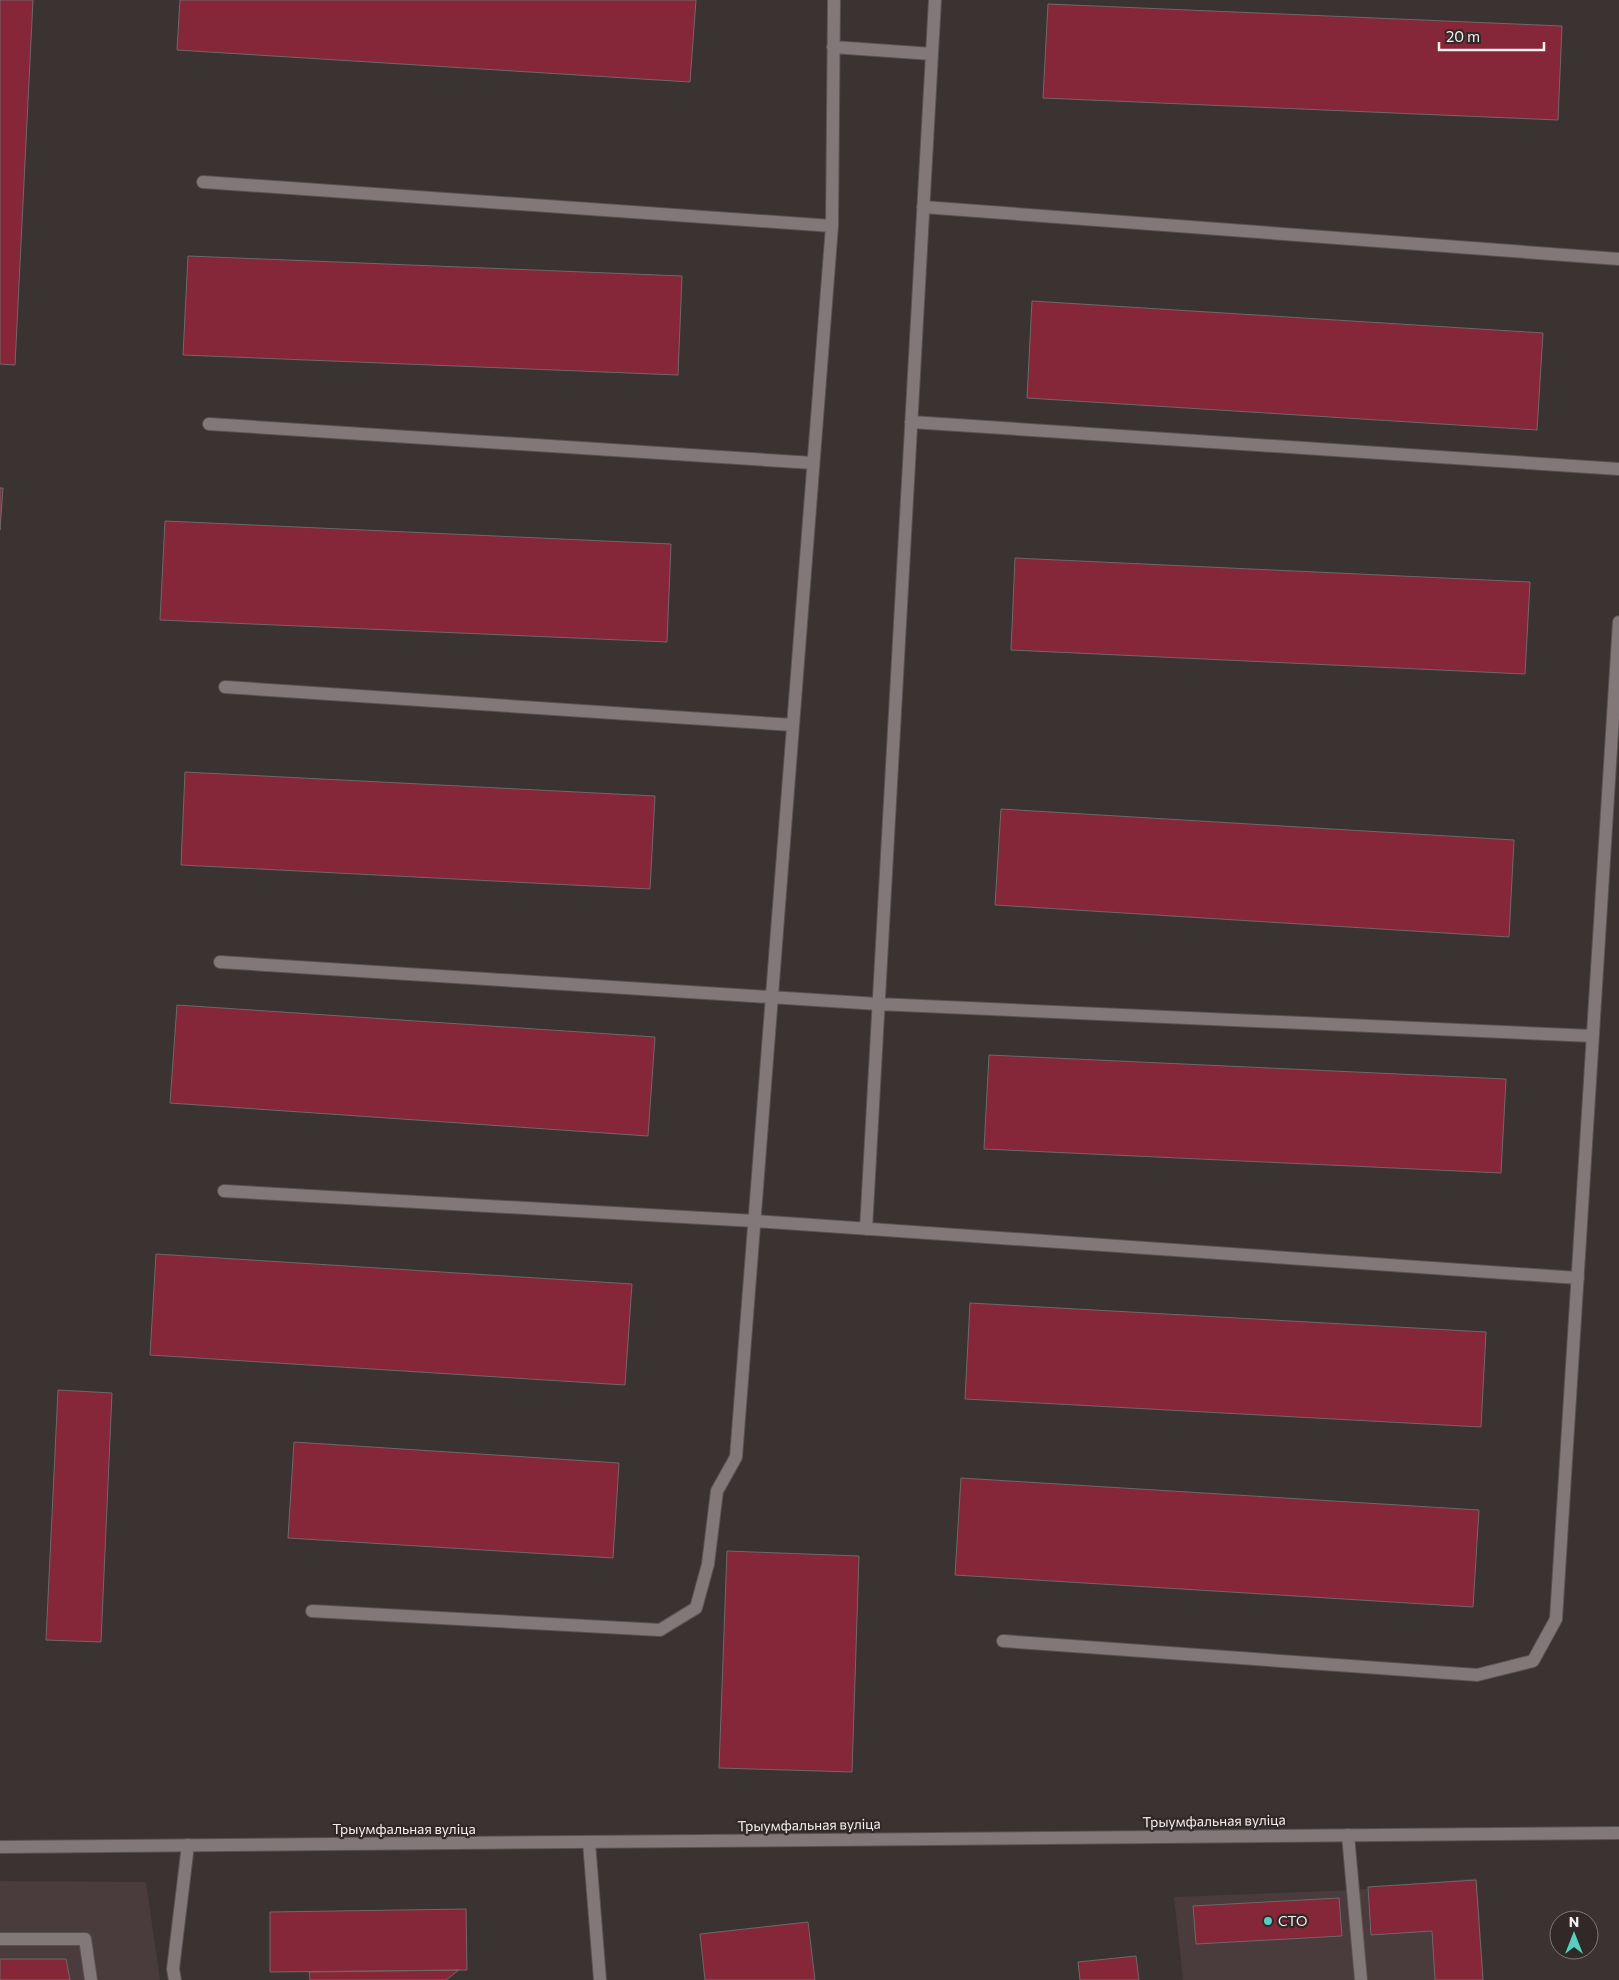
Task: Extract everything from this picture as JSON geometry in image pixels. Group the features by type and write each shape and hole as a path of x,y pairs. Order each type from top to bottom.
{"street":[{"path":"312,1611 660,1630 696,1608 708,1564 717,1491 736,1457 832,226 834,0"},
{"path":"866,1229 935,0"},
{"path":"833,47 932,54"},
{"path":"203,182 832,226"},
{"path":"923,206 1619,259"},
{"path":"911,422 1619,469"},
{"path":"209,424 814,463"},
{"path":"1003,1641 1477,1675 1533,1661 1556,1620 1619,622"},
{"path":"224,687 793,725"},
{"path":"220,962 878,1004 1593,1036"},
{"path":"224,1191 755,1221 1578,1278"},
{"name":"Трыумфальная вуліца","path":"0,1847 1619,1833"},
{"path":"1348,1835 1361,1980"},
{"path":"589,1842 600,1980"},
{"path":"174,1980 188,1846"},
{"path":"0,1939 85,1939 91,1980"}],"shaded area":[{"path":"1477,1878 1484,1980 1183,1980 1174,1897 1354,1890"},
{"path":"0,1881 146,1882 160,1980 0,1980"}],"building":[{"path":"0,0 33,0 15,365 0,364"},
{"path":"180,0 696,0 690,82 177,50"},
{"path":"1048,4 1562,26 1558,120 1043,98"},
{"path":"188,256 682,276 678,375 183,355"},
{"path":"1032,301 1543,333 1537,430 1027,398"},
{"path":"0,488 3,488 0,530"},
{"path":"165,521 671,544 667,642 160,620"},
{"path":"1015,558 1530,582 1525,674 1011,650"},
{"path":"185,772 655,796 650,889 181,865"},
{"path":"1001,809 1514,840 1509,937 995,905"},
{"path":"177,1005 655,1037 648,1136 170,1103"},
{"path":"989,1055 1506,1079 1501,1173 984,1149"},
{"path":"156,1254 632,1284 625,1385 150,1355"},
{"path":"970,1303 1486,1332 1481,1427 965,1399"},
{"path":"58,1390 112,1393 101,1642 46,1640"},
{"path":"294,1442 619,1463 613,1558 288,1538"},
{"path":"961,1478 1479,1510 1473,1607 955,1575"},
{"path":"727,1551 859,1556 852,1772 719,1768"},
{"path":"1476,1880 1483,1980 1435,1980 1432,1931 1371,1935 1368,1887"},
{"name":"СТО","path":"1339,1898 1342,1936 1196,1944 1193,1906"},
{"path":"466,1909 467,1970 270,1972 270,1912"},
{"path":"808,1922 815,1980 705,1980 700,1934"},
{"path":"1136,1956 1139,1980 1080,1980 1078,1962"},
{"path":"0,1959 66,1959 70,1980 0,1980"},
{"path":"459,1970 446,1980 310,1980 309,1972"}],"place":[{"name":"СТО","path":"1268,1921"}]}
